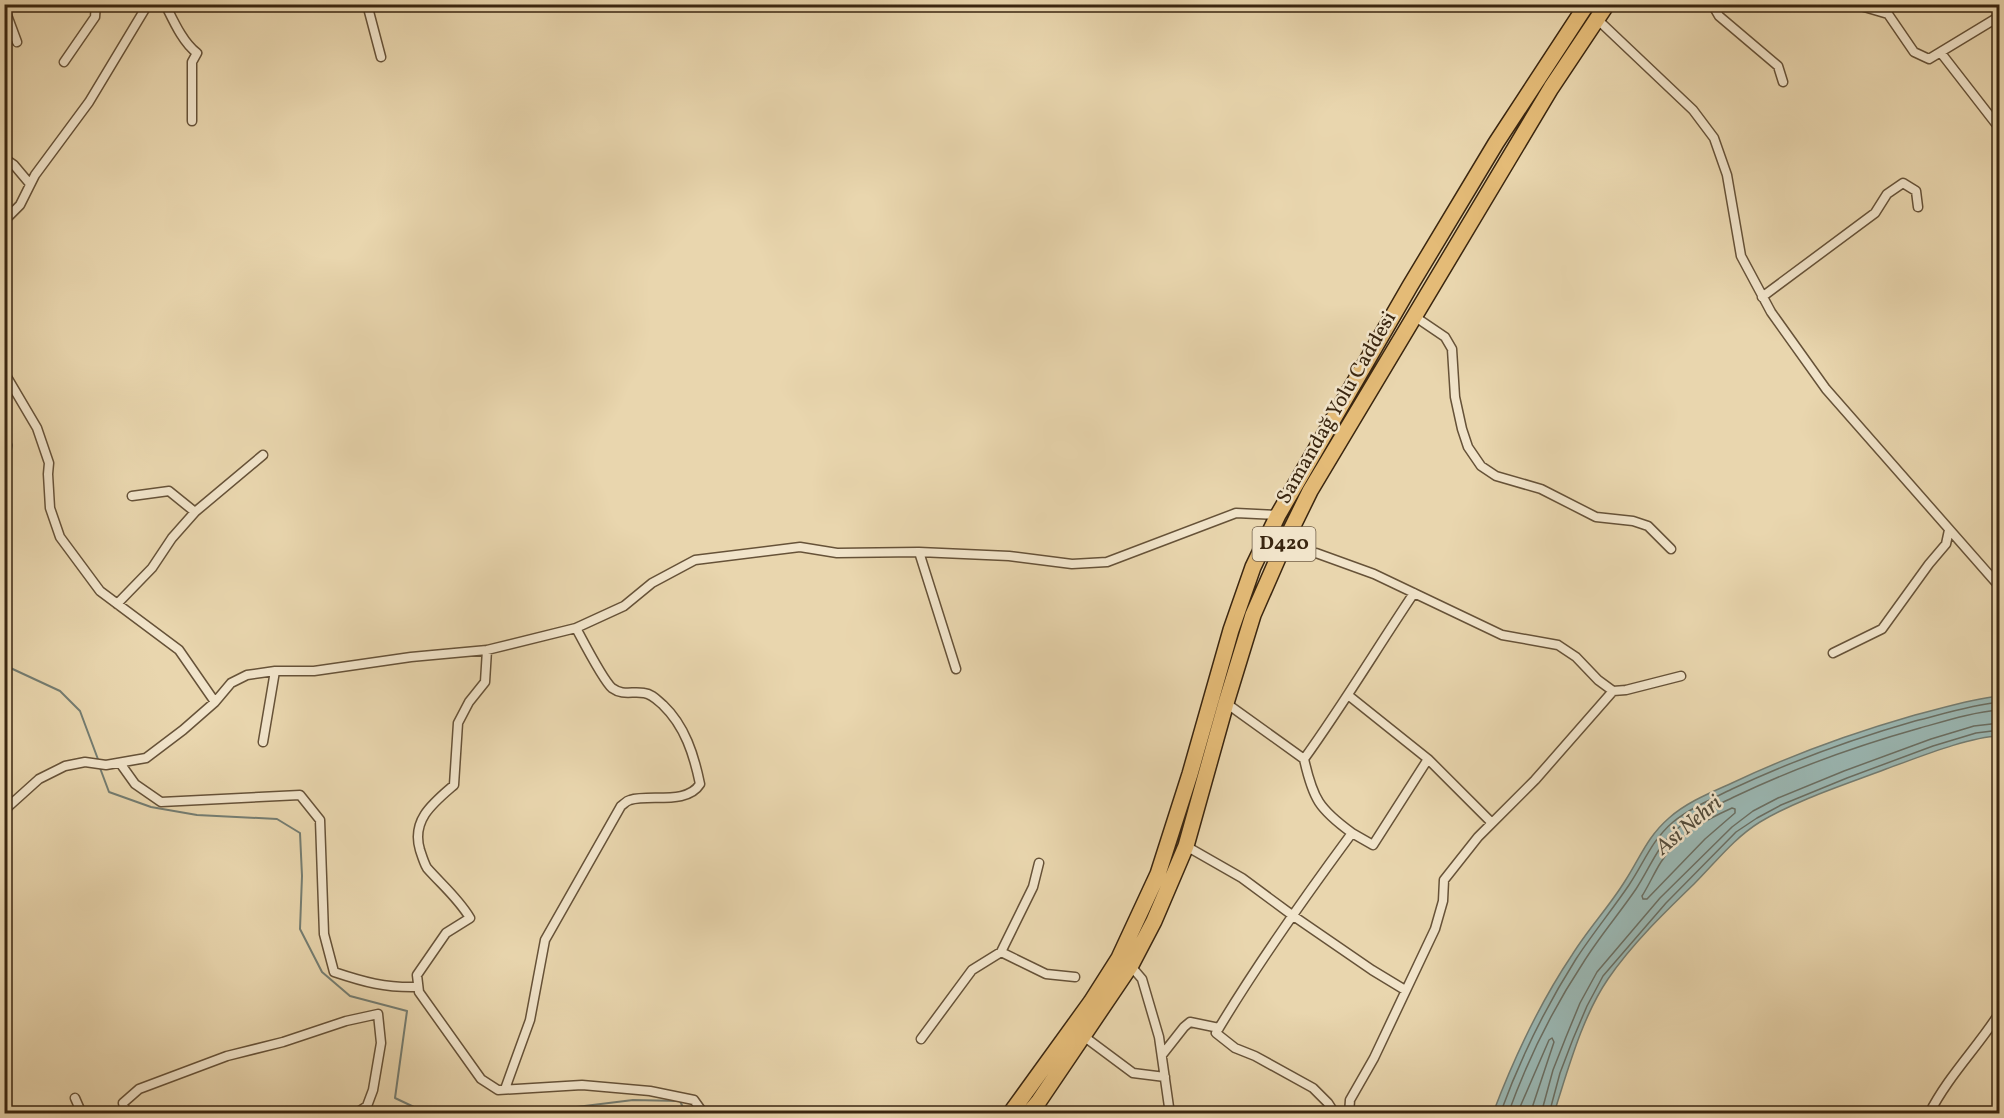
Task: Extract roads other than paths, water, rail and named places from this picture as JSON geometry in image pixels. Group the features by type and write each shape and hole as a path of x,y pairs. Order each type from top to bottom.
{"highway":[{"name":"Samandağ Yolu Caddesi","path":"1010,1113 1091,1002 1125,962 1158,874 1190,774 1231,630 1253,567 1278,515 1410,286 1490,153 1587,4"},
{"name":"Samandağ Yolu Caddesi","path":"1028,1113 1039,1101 1082,1035 1125,962 1154,921 1186,846 1253,615 1310,492 1551,88 1607,4"}],"street":[{"path":"63,62 95,17 96,4"},
{"path":"4,220 20,205 30,184 89,102 148,4"},
{"path":"165,4 180,33 197,53 192,62 192,121"},
{"path":"367,4 381,57"},
{"path":"1712,4 1719,16 1778,66 1783,82"},
{"path":"1854,4 1888,14 1914,52 1929,59 2000,16"},
{"path":"4,7 17,42"},
{"path":"1597,19 1692,110 1714,138 1727,175 1741,256 1771,312 1826,389 2000,587"},
{"path":"1941,53 2000,129"},
{"path":"4,158 14,165 30,184"},
{"path":"1762,297 1875,213 1887,194 1904,183 1916,191 1918,207"},
{"path":"1414,316 1445,338 1452,349 1455,397 1462,429 1468,447 1481,466 1496,476 1542,489 1596,517 1633,521 1648,526 1671,549"},
{"path":"4,372 37,428 49,463 50,508 60,537 100,591 179,650 214,702"},
{"path":"117,604 152,568 172,538 195,512 263,455"},
{"path":"132,496 169,491 195,512"},
{"path":"4,812 39,779 65,766 85,762 106,765 146,758 183,730 231,683 247,675 275,671 314,671 411,657 487,650 576,628 624,606 652,583 695,560 800,547 837,553 919,552 1009,556 1072,564 1107,562 1236,513 1278,515"},
{"path":"1833,653 1882,629 1946,544 1949,530"},
{"path":"919,552 956,669"},
{"path":"1316,553 1374,574 1502,635 1558,645 1576,657 1598,681 1613,691 1626,690 1681,676"},
{"path":"1304,759 1414,593"},
{"path":"505,1089 530,1020 545,940 621,806 629,800 692,793 700,784 682,728 675,717 653,696 645,693 622,693 611,687 576,628"},
{"path":"487,650 485,682 469,702 458,723 454,785 432,804 417,829 419,849 426,866 460,902 470,918 446,933 417,975 419,992 481,1079 498,1090 582,1085 650,1091 694,1100 704,1113"},
{"path":"263,742 275,671"},
{"path":"1348,1113 1350,1100 1374,1058 1435,929 1443,901 1444,880 1492,822 1535,780 1613,691"},
{"path":"1348,695 1428,759 1492,822"},
{"path":"1226,703 1304,759 1316,799 1329,816 1373,845 1428,759"},
{"path":"120,763 135,784 161,802 300,795 320,820 324,934 334,972 362,982 393,988 418,987"},
{"path":"1335,1113 1328,1102 1313,1088 1255,1056 1235,1048 1216,1033 1238,995 1292,915 1352,833"},
{"path":"1186,846 1242,878 1372,970 1405,990"},
{"path":"921,1039 972,970 1000,952 1033,887 1039,863"},
{"path":"1000,952 1046,974 1075,977"},
{"path":"1125,962 1142,979 1160,1037 1170,1113"},
{"path":"1929,1113 1938,1096 2000,1012"},
{"path":"126,1113 123,1103 139,1089 227,1056 283,1042 346,1021 378,1014 381,1043 373,1090 367,1106 355,1113"},
{"path":"1162,1055 1190,1022 1219,1028"},
{"path":"1082,1035 1133,1073 1165,1077"},
{"path":"75,1098 82,1113"}],"water":[{"name":"Asi Nehri","path":"1999,696 1999,736 1973,740 1943,749 1822,793 1790,806 1760,822 1742,835 1649,929 1608,979 1583,1027 1554,1113 1493,1113 1528,1032 1560,974 1619,891 1649,840 1669,818 1683,807 1707,794 1822,745 1915,715 1968,701"}],"waterway":[{"path":"4,425 12,445 4,483"},
{"path":"4,665 60,691 80,711 99,762"},
{"path":"100,768 109,792 151,807 197,815 277,819 300,833 302,876 300,929 322,972 350,996 407,1011 395,1098 414,1107 449,1114"},
{"path":"520,1114 633,1100 680,1101 686,1114"}]}
